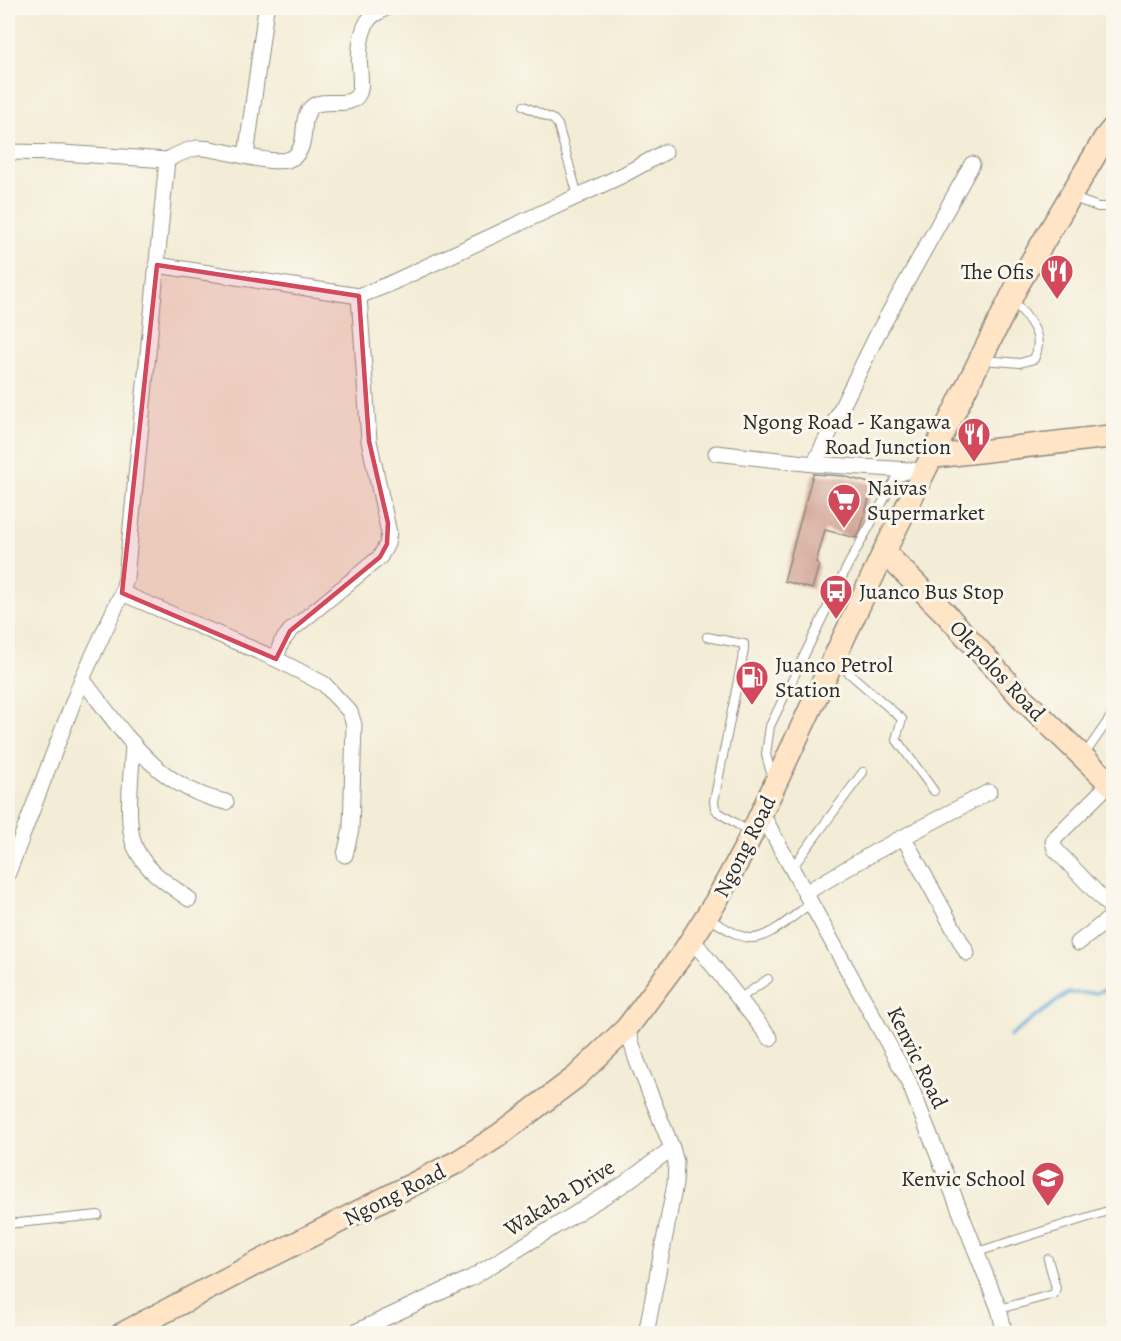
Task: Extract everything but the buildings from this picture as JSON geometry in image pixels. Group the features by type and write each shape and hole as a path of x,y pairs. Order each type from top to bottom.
{"main road":[{"name":"Ngong Road","path":"122,1334 459,1161 498,1136 576,1077 627,1028 692,939 752,834 884,552 1012,297 1113,127"},
{"path":"928,464 1113,436"},
{"name":"Olepolos Road","path":"884,552 946,615 1020,696 1111,785"}],"street":[{"path":"246,156 266,8"},
{"path":"8,152 167,160 197,148 261,159 286,160 295,156 303,146 309,109 316,104 355,99 362,83 359,59 365,26 371,17 386,8"},
{"path":"157,265 358,296 387,285 623,176 665,152"},
{"path":"8,873 82,679 122,593 128,557 167,160"},
{"path":"814,464 878,333 972,164"},
{"path":"276,659 281,643 290,631 380,557 387,544 387,523 369,441 358,296"},
{"path":"716,453 814,464 928,464"},
{"path":"122,593 276,659 324,684 350,712 354,725 351,829 345,855"},
{"path":"82,679 150,763 180,786 206,798 226,802"},
{"path":"133,743 130,800 131,829 135,848 151,869 189,899"},
{"path":"1078,943 1113,913 1055,849 1053,842 1111,785"},
{"path":"808,898 875,852 989,792"},
{"name":"Kenvic Road","path":"762,814 908,1080 999,1309 1005,1334"},
{"path":"904,838 967,953"},
{"path":"692,939 770,1038"},
{"path":"627,1028 637,1061 676,1162 675,1184 646,1334"},
{"name":"Wakaba Drive","path":"351,1334 471,1278 624,1184 672,1148"}],"lane":[{"path":"524,106 554,120 558,125 578,196"},
{"path":"1070,197 1098,207 1113,207"},
{"path":"981,359 1020,363 1034,359 1039,349 1038,338 1032,324 1012,297"},
{"path":"774,788 766,754 770,726 848,565 896,477 928,464"},
{"path":"707,637 744,644 714,801 718,812 752,834"},
{"path":"834,660 902,719 896,739 934,791"},
{"path":"1082,758 1113,712"},
{"path":"792,868 863,772"},
{"path":"706,917 744,937 757,938 771,932 808,898"},
{"path":"739,999 768,979"},
{"path":"977,1252 1113,1209"},
{"path":"8,1224 98,1215"},
{"path":"999,1309 1054,1294 1056,1288 1048,1259"}],"highlighted area":[{"path":"157,265 359,296 369,441 388,523 387,544 380,557 290,631 276,659 122,593"}],"waterway":[{"path":"1010,1036 1068,993 1096,993 1114,986"}],"place":[{"name":"The Ofis","path":"1057,300"},
{"name":"Ngong Road - Kangawa Road Junction","path":"974,463"},
{"name":"Naivas Supermarket","path":"844,529"},
{"name":"Juanco Bus Stop","path":"836,620"},
{"name":"Juanco Petrol Station","path":"752,706"},
{"name":"Kenvic School","path":"1048,1207"}]}
